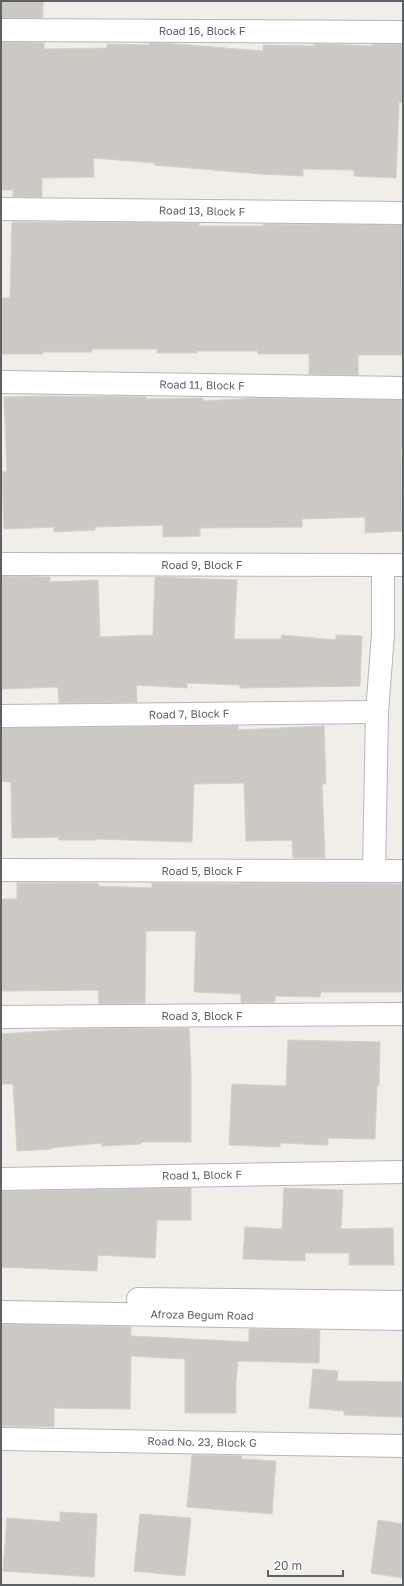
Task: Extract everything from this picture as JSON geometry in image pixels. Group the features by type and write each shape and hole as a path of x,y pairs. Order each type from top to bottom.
{"street":[{"name":"Road 16, Block F","path":"1,30 403,32"},
{"name":"Road 13, Block F","path":"1,209 403,213"},
{"name":"Road 11, Block F","path":"1,382 403,388"},
{"name":"Road 9, Block F","path":"1,564 393,565"},
{"path":"374,871 377,712 383,635 393,565"},
{"name":"Road 7, Block F","path":"1,716 377,712"},
{"name":"Road 5, Block F","path":"1,870 403,871"},
{"name":"Road 3, Block F","path":"1,1017 403,1014"},
{"name":"Road 1, Block F","path":"1,1179 403,1172"},
{"name":"Afroza Begum Road","path":"1,1297 403,1302"},
{"name":"Afroza Begum Road","path":"1,1312 403,1319"},
{"name":"Road No. 23, Block G","path":"1,1439 403,1446"}],"building":[{"path":"1,1 43,1 43,18 1,18"},
{"path":"1,42 44,43 44,49 107,48 107,44 149,45 149,43 163,43 263,51 263,45 314,46 314,44 323,44 372,46 372,44 403,44 403,103 399,102 396,178 354,176 354,170 303,169 303,176 154,165 155,163 93,158 94,177 42,178 42,197 13,197 13,190 1,190"},
{"path":"12,222 199,223 199,226 263,226 263,224 402,225 403,355 358,355 358,375 309,374 309,354 258,354 258,351 197,351 197,353 157,353 157,349 92,349 92,352 2,354 2,298 10,298"},
{"path":"4,397 146,397 146,399 203,398 203,401 259,398 403,400 403,449 401,449 403,531 365,533 365,517 302,519 302,527 200,528 200,536 163,537 163,525 95,527 95,530 54,532 54,527 4,529 2,472 7,472"},
{"path":"1,576 50,577 50,582 98,580 100,637 153,635 155,577 237,580 234,639 281,639 282,635 336,640 336,635 362,636 360,686 240,688 240,685 187,683 187,688 136,685 137,702 59,703 57,687 1,689"},
{"path":"238,726 238,730 324,726 326,784 322,784 325,858 293,858 292,840 246,841 244,783 194,784 192,842 96,839 59,840 59,837 12,838 11,782 1,781 1,728"},
{"path":"17,883 98,883 98,886 152,888 152,883 403,884 403,992 321,992 320,997 275,996 275,1002 241,1003 241,994 194,992 196,931 146,931 145,1003 99,1004 98,990 1,991 1,899 17,899"},
{"path":"189,1028 191,1071 191,1142 141,1142 141,1144 102,1146 102,1143 17,1151 13,1084 1,1084 1,1034 77,1029"},
{"path":"288,1040 380,1042 379,1086 377,1086 375,1139 328,1138 328,1145 280,1143 280,1147 229,1145 232,1084 286,1086"},
{"path":"191,1188 191,1220 157,1220 155,1258 98,1255 97,1271 1,1267 1,1191"},
{"path":"284,1188 343,1190 341,1229 393,1228 394,1265 349,1265 349,1253 305,1253 305,1261 243,1259 245,1227 282,1229"},
{"path":"1,1324 131,1327 131,1336 249,1342 249,1329 320,1330 319,1363 238,1361 236,1380 236,1413 185,1413 185,1359 131,1356 130,1409 54,1408 54,1427 1,1426"},
{"path":"313,1369 338,1371 337,1381 403,1382 403,1417 344,1415 344,1411 309,1408"},
{"path":"192,1455 242,1456 241,1459 276,1461 272,1514 187,1507"},
{"path":"60,1512 97,1514 94,1577 3,1571 7,1518 60,1522"},
{"path":"140,1514 191,1518 185,1576 134,1571"},
{"path":"378,1520 403,1524 403,1578 371,1573"}]}
